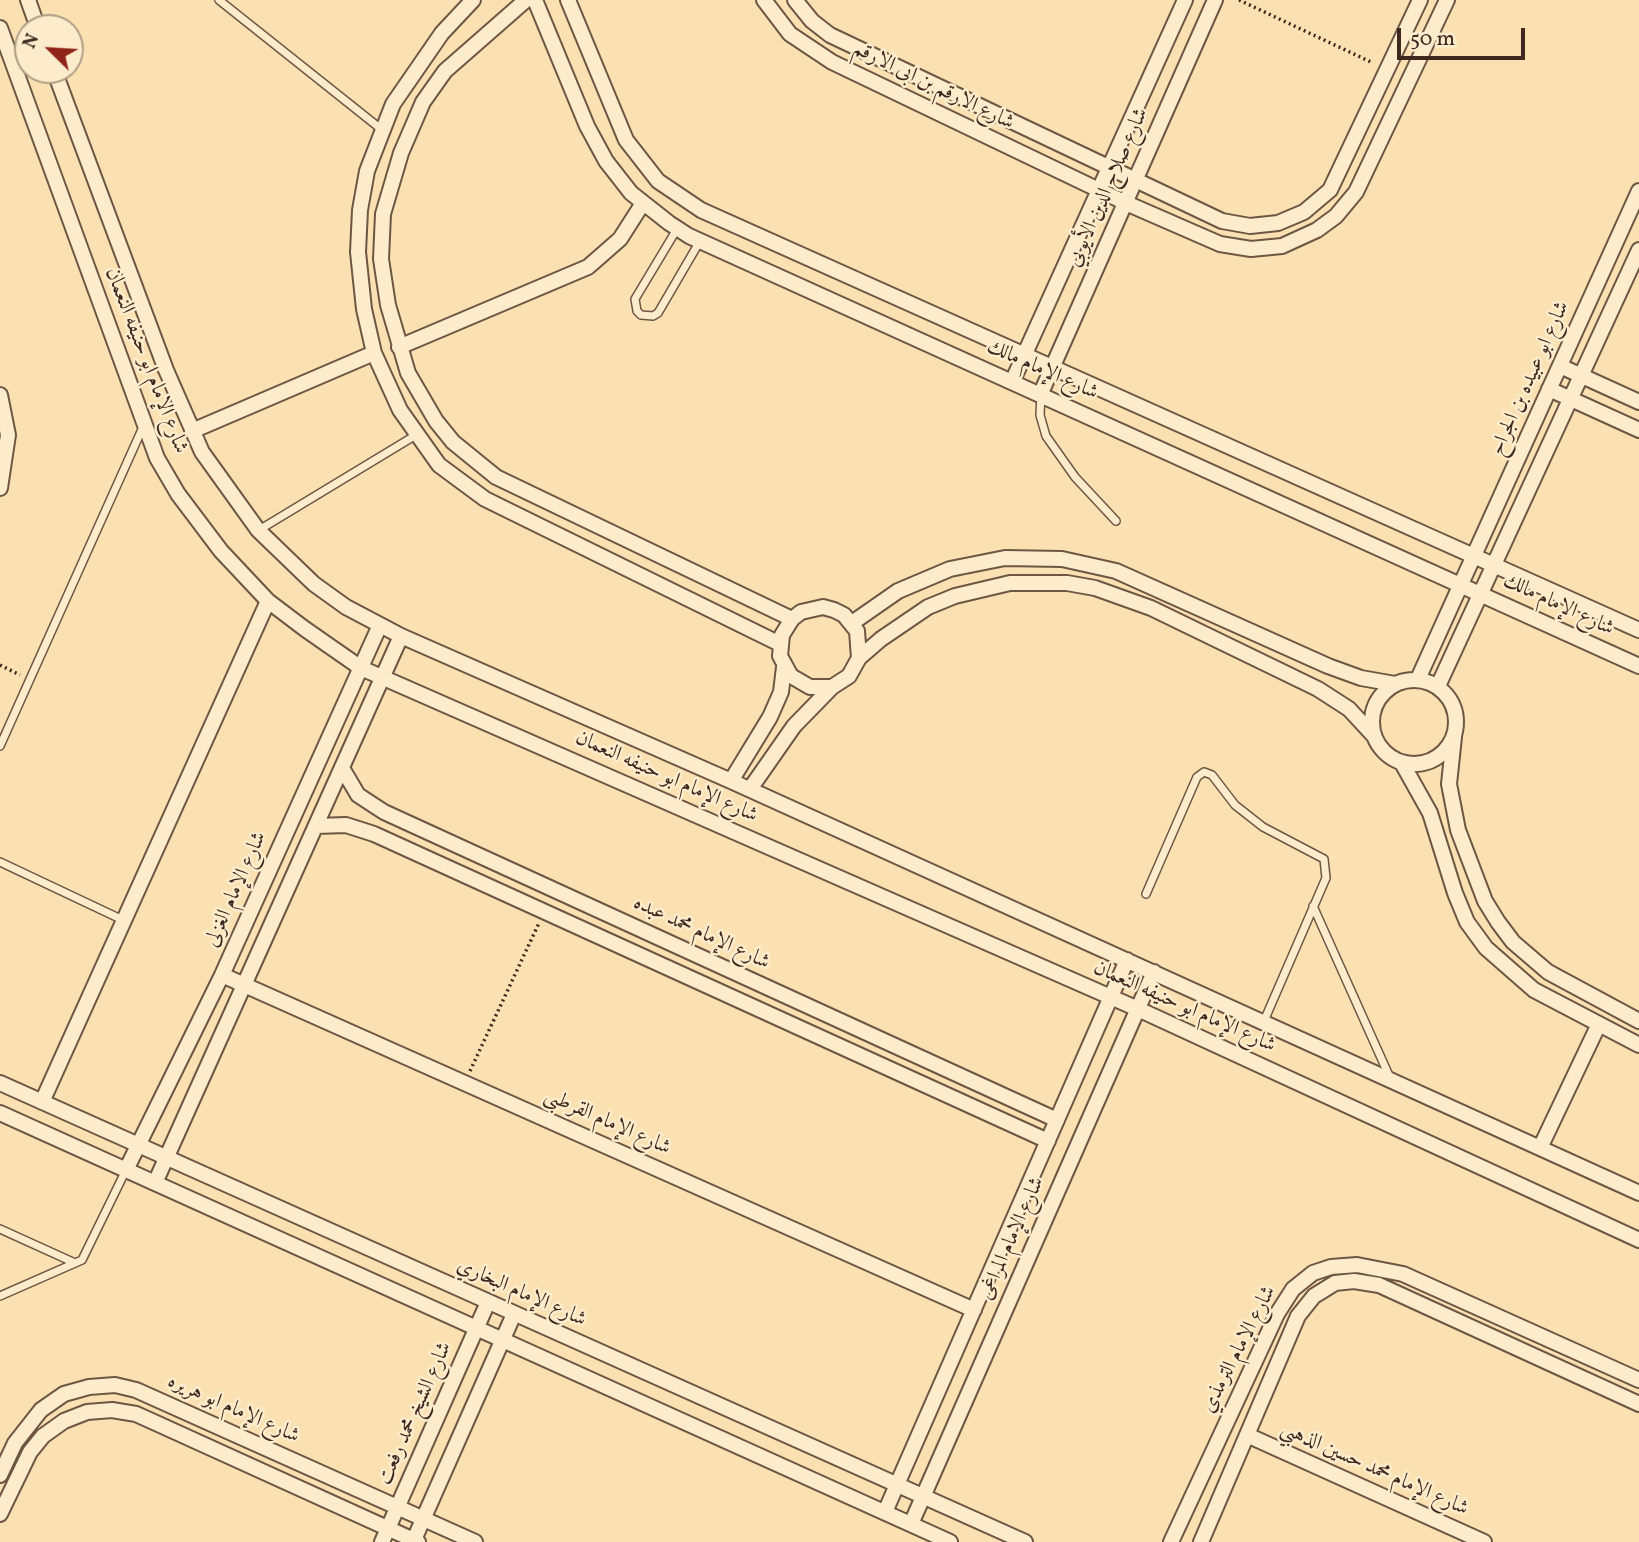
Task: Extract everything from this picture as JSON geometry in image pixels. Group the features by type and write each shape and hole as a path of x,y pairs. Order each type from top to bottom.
{"street":[{"path":"473,0 442,33 408,79 381,129 367,172 360,210 358,252 364,309 374,354 400,410 415,435 439,465 485,499 780,645"},
{"path":"526,0 445,71 423,103 401,153 383,215 380,259 399,347 408,373 436,421 474,461 496,477 792,619"},
{"name":"شارع الإمام مالك","path":"535,0 587,126 606,162 643,203 677,228 1639,666"},
{"name":"شارع الإمام مالك","path":"568,0 625,140 640,162 678,197 723,222 1639,630"},
{"name":"شارع الارقم بن ابى الارقم","path":"764,0 790,34 811,49 893,92 1126,203 1220,244 1251,249 1282,246 1317,230 1336,216 1356,192 1447,0"},
{"name":"شارع الارقم بن ابى الارقم","path":"795,0 812,21 830,35 1222,221 1250,226 1278,223 1304,212 1330,190 1420,0"},
{"name":"شارع صلاح الدين الأيوبي","path":"1041,393 1215,0"},
{"name":"شارع صلاح الدين الأيوبي","path":"1013,380 1112,167 1181,2"},
{"name":"شارع الإمام ابو حنيفه النعمان","path":"0,28 157,458 178,494 221,551 268,601 361,668 1138,1009 1639,1240"},
{"path":"893,92 903,69"},
{"name":"شارع الإمام ابو حنيفه النعمان","path":"59,84 166,370 192,431 219,479 258,530 314,584 346,607 401,636 750,789 1639,1193"},
{"name":"شارع ابو عبيده بن الجراح","path":"1418,679 1638,195"},
{"path":"399,347 588,267 620,239 643,203"},
{"name":"شارع ابو عبيده بن الجراح","path":"1438,686 1639,250"},
{"path":"192,431 374,354"},
{"path":"1560,366 1639,402"},
{"path":"1549,389 1639,430"},
{"path":"0,395 8,435 5,474 0,488"},
{"path":"852,623 898,591 950,569 1005,558 1062,559 1116,571 1328,666 1361,678 1395,684 1418,679 1438,686 1453,704 1457,726 1449,784 1458,830 1485,901 1513,942 1548,972 1639,1021"},
{"path":"750,789 794,726 832,687 849,676 859,658 904,622 955,596 1010,583 1067,583 1095,588 1152,608 1318,689 1349,709 1374,736 1385,753 1402,763 1423,764 1433,760 1449,747 1454,737"},
{"path":"42,1102 268,601"},
{"path":"731,781 770,718 781,692 784,667 780,645 792,619 801,612 823,607 844,615 852,623 860,639 859,658"},
{"name":"شارع الإمام الغزلى","path":"126,1170 222,975 380,625"},
{"path":"155,1183 401,636"},
{"path":"784,667 800,683 821,689 832,687"},
{"path":"1374,736 1371,726 1374,706 1395,684"},
{"path":"1402,763 1430,813 1444,863 1467,922 1486,948 1534,990 1598,1026 1639,1045"},
{"name":"شارع الإمام محمد عبده","path":"342,768 358,795 384,812 1057,1120"},
{"path":"316,825 360,829 1048,1141"},
{"name":"شارع الإمام المراغى","path":"885,1513 1127,960"},
{"name":"شارع الإمام المراغى","path":"911,1524 1154,972"},
{"name":"شارع الإمام القرطبى","path":"222,975 974,1310"},
{"path":"738,1000 747,978"},
{"path":"1540,1148 1598,1026"},
{"name":"شارع الإمام البخاري","path":"0,1083 1025,1542"},
{"path":"0,1113 950,1542"},
{"name":"شارع الإمام الترمذي","path":"1171,1542 1277,1314 1293,1289 1313,1273 1331,1267 1357,1265 1403,1274 1639,1380"},
{"name":"شارع الإمام الترمذي","path":"1201,1542 1298,1315 1314,1296 1335,1283 1354,1281 1398,1293 1639,1404"},
{"name":"شارع الشيخ محمد رفعت","path":"385,1535 488,1302"},
{"path":"415,1541 514,1314"},
{"name":"شارع الإمام ابو هريره","path":"0,1475 15,1443 41,1410 64,1394 89,1387 115,1385 136,1390 475,1542"},
{"path":"1235,1405 1241,1413 1256,1416"},
{"name":"شارع الإمام ابو هريره","path":"0,1514 30,1452 43,1436 64,1421 87,1412 112,1410 136,1414 156,1423 385,1535 415,1541"},
{"name":"شارع الإمام محمد حسين الذهبي","path":"1247,1435 1485,1542"},
{"path":"1218,1442 1231,1444 1238,1455"}],"lane":[{"path":"219,0 381,129"},
{"path":"677,228 635,299 637,311 641,315 653,316 658,313 700,240"},
{"path":"1041,393 1040,415 1046,436 1075,477 1116,521"},
{"path":"0,746 144,426"},
{"path":"258,530 415,435"},
{"path":"1146,894 1197,777 1204,772 1212,775 1235,805 1263,827 1324,859 1326,878 1264,1021"},
{"path":"0,862 125,920"},
{"path":"1313,906 1391,1080"},
{"path":"0,1296 75,1264 87,1254 126,1170"},
{"path":"0,1229 75,1264"}],"path":[{"path":"1239,0 1388,69"},
{"path":"0,665 30,679"},
{"path":"465,1083 544,912"}]}
